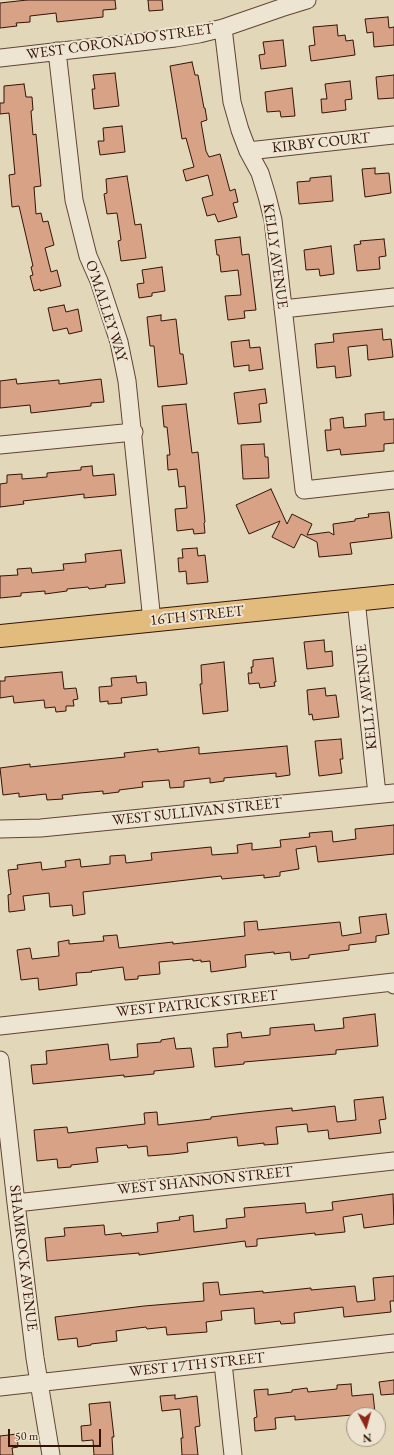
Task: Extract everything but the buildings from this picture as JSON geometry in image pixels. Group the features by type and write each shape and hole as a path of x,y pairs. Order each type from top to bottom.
{"main road":[{"name":"16TH STREET","path":"0,636 394,596"}],"street":[{"name":"WEST CORONADO STREET","path":"0,58 175,38 223,28 308,0"},
{"name":"KELLY AVENUE","path":"223,28 232,102 248,151 260,173 271,214 304,490 394,480"},
{"name":"O'MALLEY WAY","path":"58,51 74,200 88,256 99,281 119,342 127,381 134,432 152,621"},
{"name":"KIRBY COURT","path":"248,151 394,135"},
{"path":"282,309 394,297"},
{"path":"0,445 134,432"},
{"name":"KELLY AVENUE","path":"356,600 377,794"},
{"name":"WEST SULLIVAN STREET","path":"0,829 41,828 394,793"},
{"name":"WEST PATRICK STREET","path":"0,1026 394,982"},
{"name":"SHAMROCK AVENUE","path":"0,1060 16,1203 39,1382 51,1455"},
{"name":"WEST SHANNON STREET","path":"16,1203 394,1161"},
{"name":"WEST 17TH STREET","path":"0,1387 394,1343"},
{"path":"223,1363 234,1455"}]}
